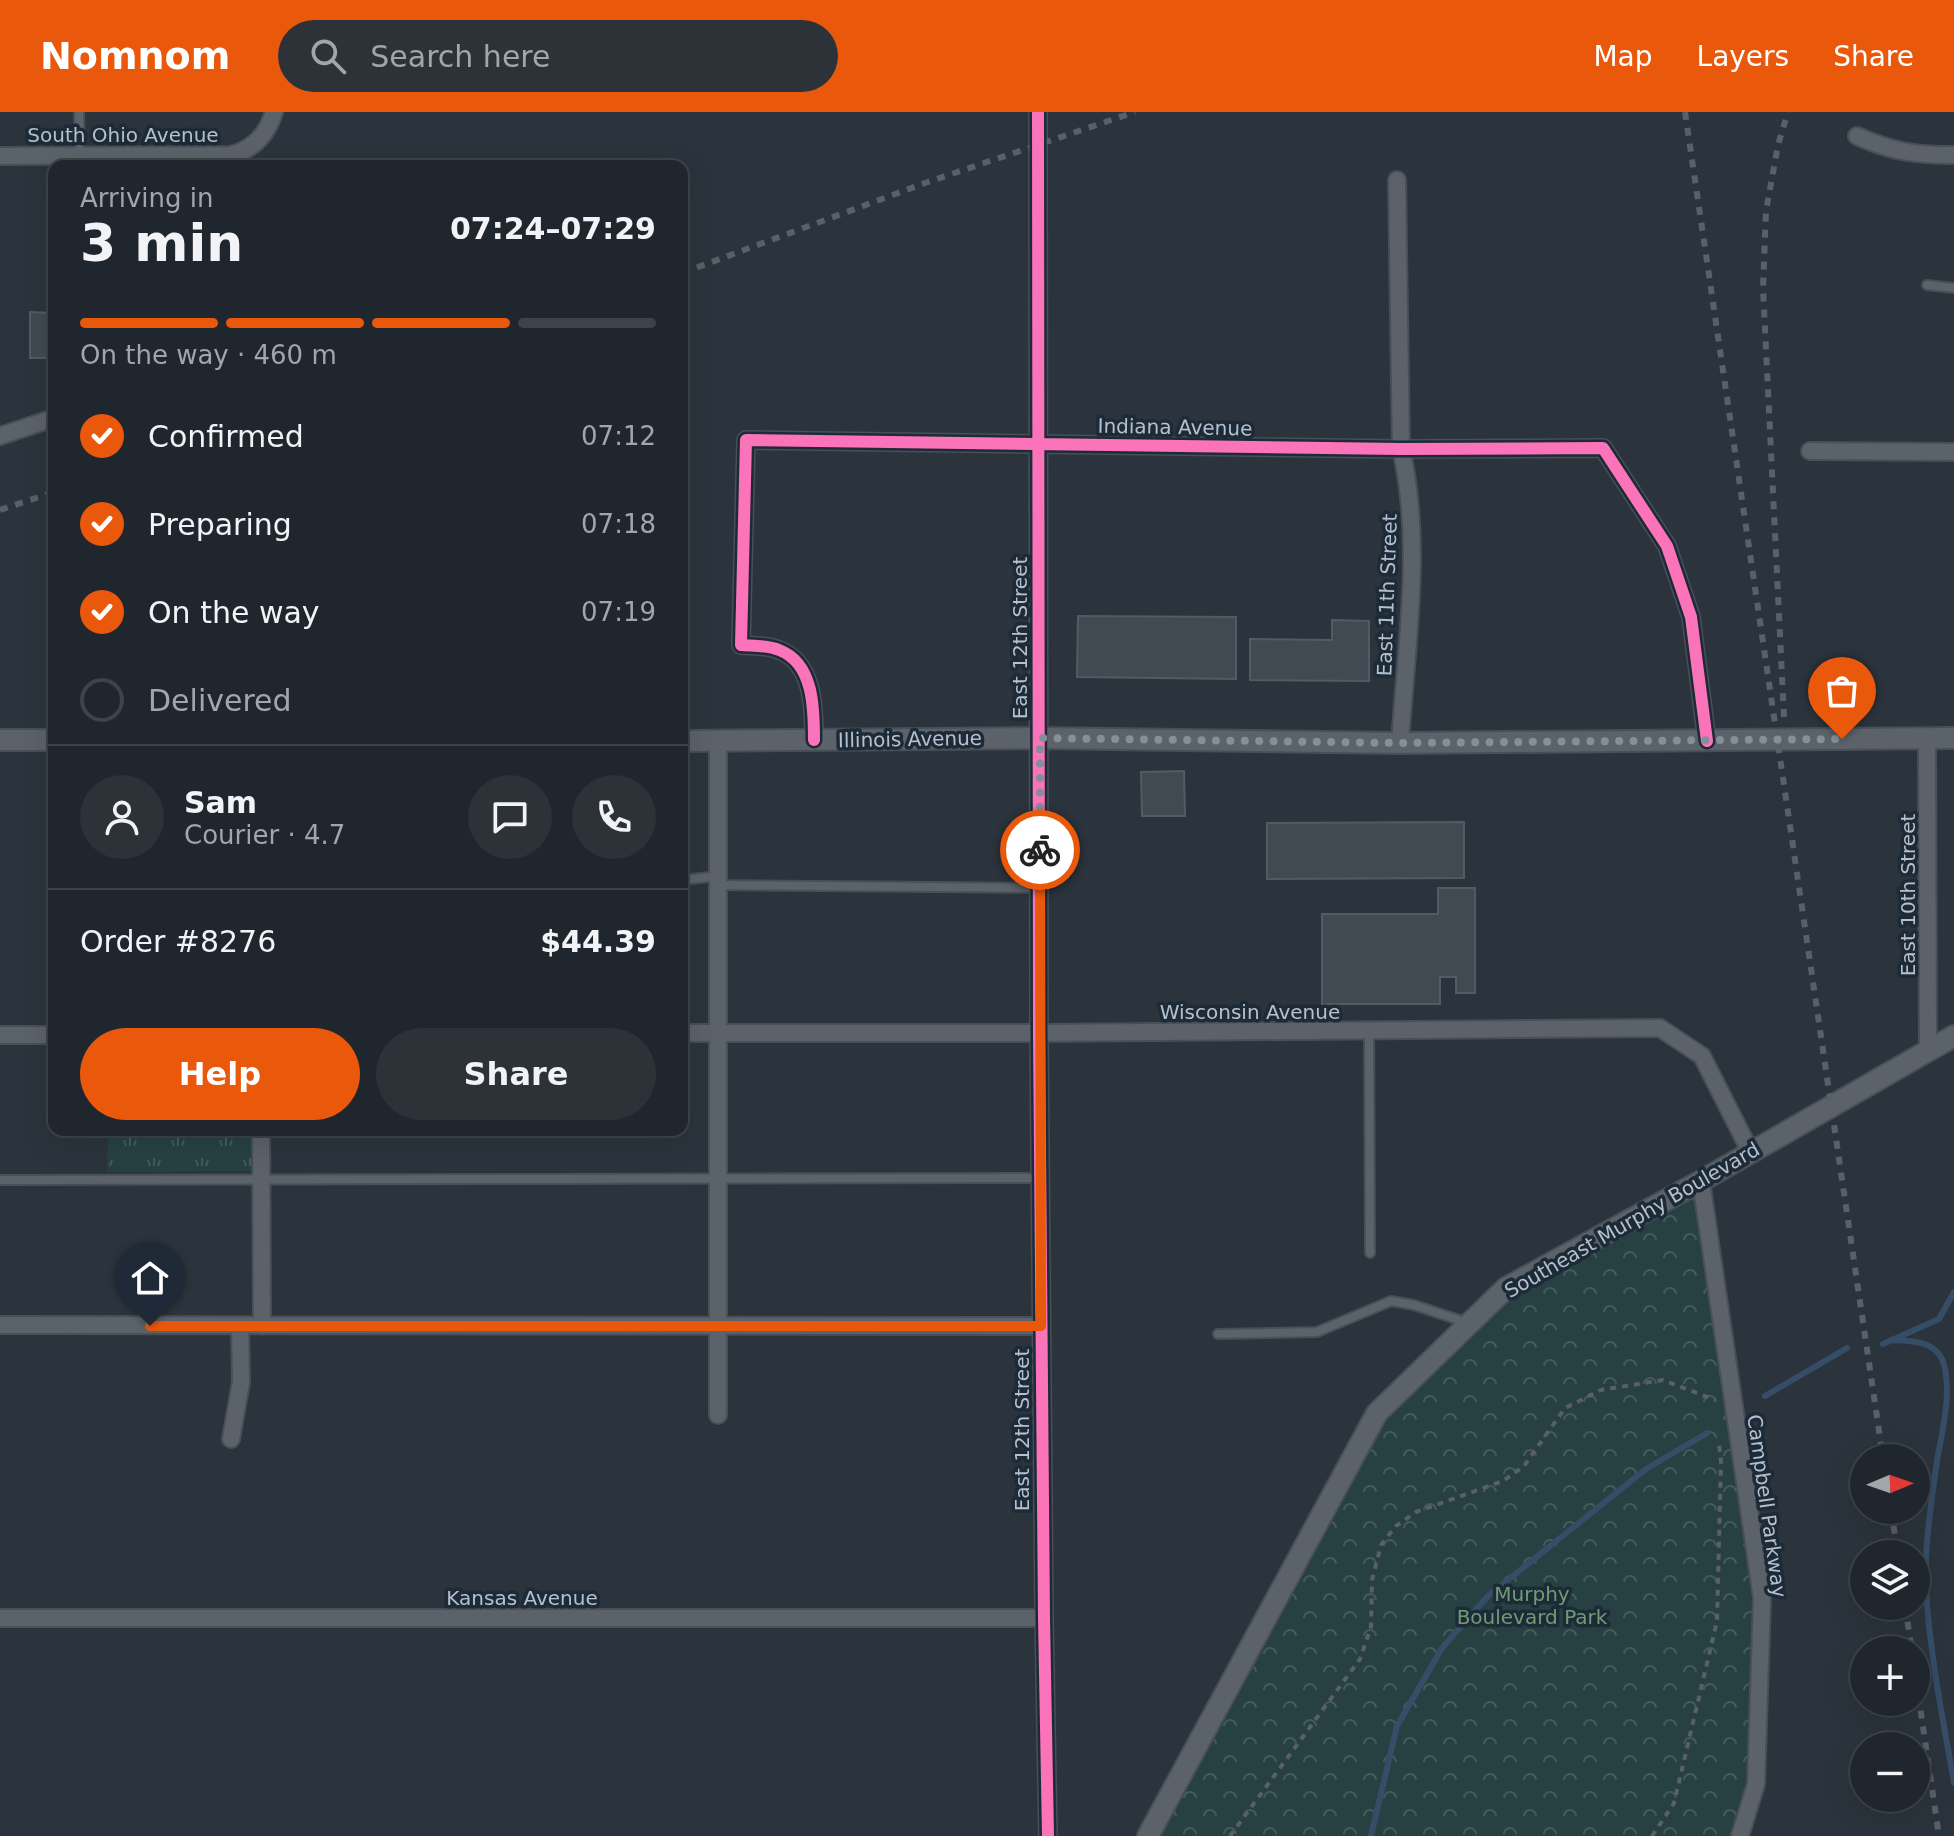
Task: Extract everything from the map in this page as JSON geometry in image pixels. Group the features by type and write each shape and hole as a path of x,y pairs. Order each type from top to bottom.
{"street":[{"name":"South Ohio Avenue","path":"0,156 221,156 246,150 265,132 274,112"},
{"name":"East 12th Street","path":"1038,112 1039,1033 1048,1836"},
{"path":"1857,136 1901,153 1954,155"},
{"name":"East 11th Street","path":"1397,180 1401,449 1410,487 1412,538 1400,743"},
{"path":"0,436 48,420"},
{"name":"Indiana Avenue","path":"814,740 812,702 804,672 794,659 781,650 741,645 746,440 1401,449 1603,448 1667,546 1691,617 1707,741"},
{"path":"1810,451 1954,452"},
{"name":"Illinois Avenue","path":"688,741 1040,738 1400,743 1954,738"},
{"name":"East 10th Street","path":"1927,738 1928,1051"},
{"path":"0,740 48,740"},
{"path":"718,741 718,1415"},
{"name":"Wisconsin Avenue","path":"688,1033 1660,1028 1702,1056 1751,1153"},
{"path":"0,1035 48,1035"},
{"name":"Southeast Murphy Boulevard","path":"1148,1836 1377,1413 1506,1288 1751,1153 1954,1036"},
{"path":"261,1136 262,1326"},
{"name":"Campbell Parkway","path":"1701,1181 1762,1598 1756,1784 1740,1836"},
{"path":"0,1325 1041,1326"},
{"path":"231,1439 241,1382 240,1326"},
{"name":"Kansas Avenue","path":"0,1618 1044,1618"}],"lane":[{"path":"79,112 80,154"},
{"path":"1927,285 1954,288"},
{"path":"688,880 1040,888"},
{"path":"1369,1031 1370,1253"},
{"path":"0,1180 1040,1178"},
{"path":"1218,1334 1317,1332 1391,1301 1469,1323"}],"path":[{"path":"1230,1836 1360,1659 1371,1627 1372,1580 1381,1545 1396,1526 1416,1512 1503,1481 1524,1466 1565,1408 1601,1390 1663,1380 1714,1399 1716,1414"},
{"path":"1652,1836 1674,1803 1717,1621 1721,1461 1718,1430"}],"green space":[{"path":"108,1136 251,1136 251,1171 107,1172"},
{"name":"Murphy Boulevard Park","path":"1701,1181 1762,1598 1756,1784 1740,1836 1148,1836 1377,1413 1506,1288"}],"building":[{"path":"30,312 48,313 48,358 30,358"},
{"path":"1078,616 1236,617 1236,679 1077,677"},
{"path":"1332,620 1369,621 1369,681 1250,680 1250,639 1332,640"},
{"path":"1184,771 1185,816 1142,816 1141,772"},
{"path":"1464,822 1464,878 1267,879 1267,823"},
{"path":"1438,888 1475,888 1475,993 1456,993 1456,977 1440,977 1440,1004 1322,1004 1322,914 1438,914"}],"waterway":[{"path":"1883,1344 1939,1319 1954,1292"},
{"path":"1891,1340 1928,1345 1939,1354 1946,1375 1945,1418 1929,1518 1926,1576 1934,1663 1954,1783"},
{"path":"1765,1396 1847,1348"},
{"path":"1371,1836 1397,1726 1442,1648 1488,1596 1646,1469 1707,1433"}],"railway":[{"path":"688,271 925,183 1135,112"},
{"path":"1685,112 1881,1444"},
{"path":"1784,717 1763,288 1766,211 1778,145 1788,112"},
{"path":"0,510 48,494"},
{"path":"1893,1524 1896,1540"},
{"path":"1907,1620 1910,1636"},
{"path":"1921,1716 1939,1836"}],"cycle path":[{"path":"1038,112 1039,1033 1048,1836"},
{"path":"814,740 810,688 799,665 791,656 774,648 741,645 746,440 1401,449 1603,448 1667,546 1691,617 1707,741"}],"way so far":[{"path":"1040,850 1040,738 1400,743 1842,739"}],"route":[{"path":"150,1326 1041,1326 1040,850"}]}
